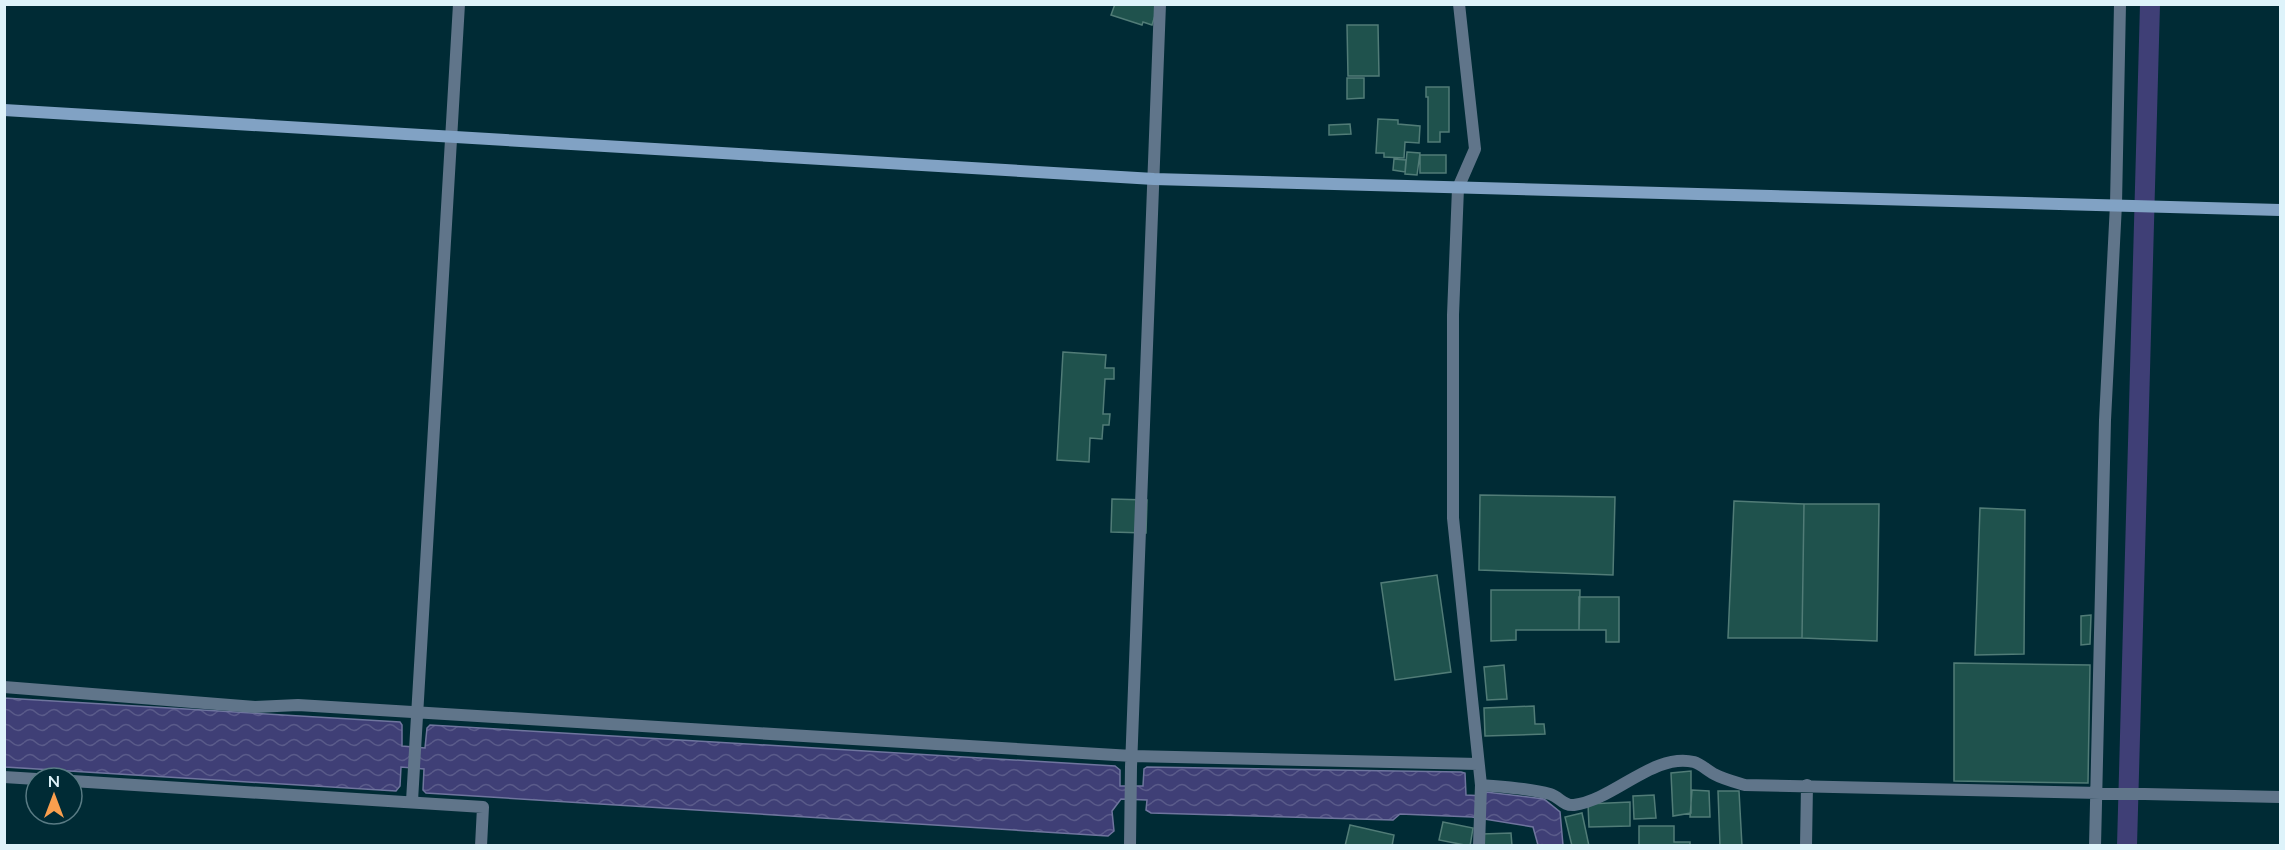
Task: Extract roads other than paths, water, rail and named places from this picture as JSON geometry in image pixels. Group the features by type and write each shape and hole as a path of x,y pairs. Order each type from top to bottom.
{"street":[{"path":"412,801 459,4"},
{"path":"1130,846 1160,4"},
{"path":"1459,4 1475,149 1458,188 1453,315 1453,518 1481,785 1479,846"},
{"path":"2095,846 2105,420 2116,204 2120,4"},
{"path":"4,110 1154,179 2280,210"},
{"path":"4,687 255,706 298,705 417,718 1132,762 1478,764"},
{"path":"1481,785 1542,792 1553,795 1565,804 1572,805 1588,802 1661,765 1677,761 1696,762 1716,775 1745,785 2280,797"},
{"path":"4,777 24,778"},
{"path":"84,782 483,807 481,846"},
{"path":"1806,846 1807,785"}],"water":[{"path":"4,698 400,722 402,746 425,748 427,728 430,725 1115,766 1120,770 1120,786 1143,786 1144,769 1147,767 1461,772 1465,773 1466,795 1485,796 1486,792 1544,799 1560,812 1563,845 1538,845 1533,827 1472,817 1400,814 1393,820 1151,813 1146,810 1147,800 1121,799 1112,811 1114,831 1108,836 426,793 423,790 424,769 401,767 400,786 396,791 84,772 84,766 5,767"}],"waterway":[{"path":"2127,846 2150,4"}]}
